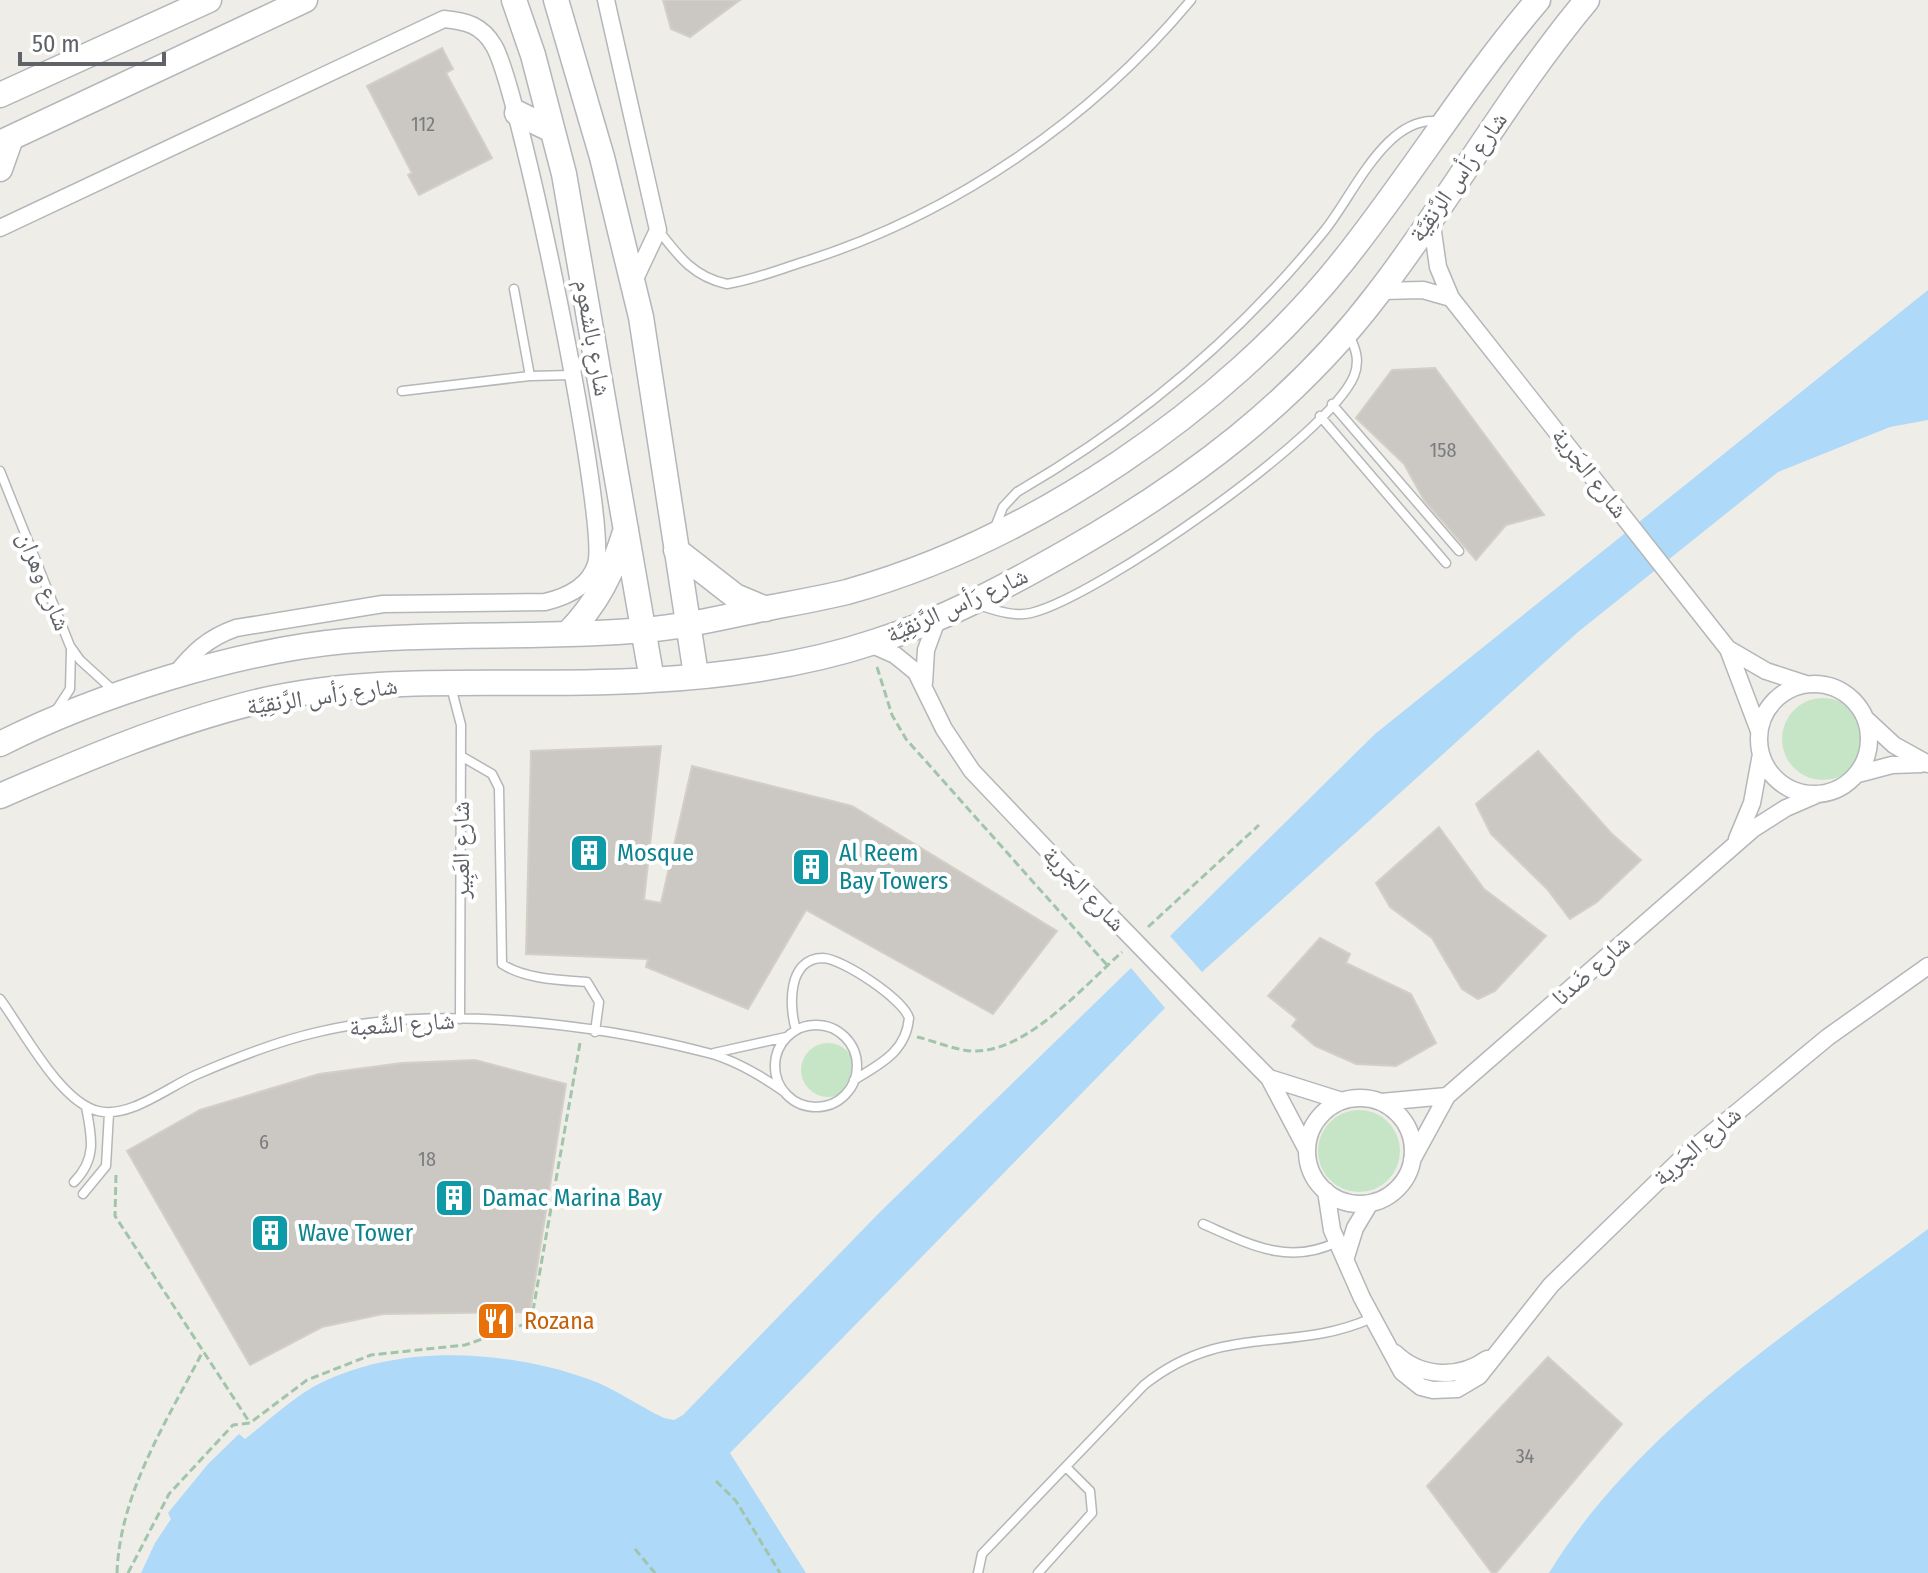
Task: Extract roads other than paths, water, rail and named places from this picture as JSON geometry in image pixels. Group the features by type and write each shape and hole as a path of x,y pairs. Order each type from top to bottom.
{"street":[{"path":"0,95 209,0"},
{"path":"0,169 5,141 305,0"},
{"name":"شارع بالشعوم","path":"514,0 533,55 552,130 595,345 652,680"},
{"name":"شارع بالشعوم","path":"556,0 633,283 696,675"},
{"path":"568,0 568,35"},
{"path":"606,0 658,230 633,283"},
{"name":"شارع رَأس الرَّنقِيَّة","path":"0,744 121,696 266,652 346,641 567,634 688,625 849,591 993,534 1087,485 1183,416 1277,336 1344,260 1491,54 1538,0"},
{"name":"شارع رَأس الرَّنقِيَّة","path":"0,796 160,730 260,701 358,688 449,683 652,680 773,665 870,644 937,620 973,603 1138,511 1234,443 1310,375 1381,291 1557,36 1587,0"},
{"path":"0,228 444,19 481,28 495,47 517,113 572,375 599,549 596,566 581,586 564,597 545,602 383,604 236,628 213,636 193,652 172,679"},
{"path":"517,113 552,130"},
{"name":"شارع الجَرية","path":"1431,216 1438,267 1451,298 1728,649 1759,731"},
{"path":"1381,291 1423,290 1451,298"},
{"path":"567,634 590,611 607,585 627,527"},
{"path":"676,550 735,596 766,609"},
{"name":"شارع الجَرية","path":"924,683 926,650 937,620"},
{"name":"شارع الجَرية","path":"870,644 906,663 924,683 944,729 972,771 1269,1078 1307,1150"},
{"name":"شارع الجَرية","path":"1728,649 1766,671 1807,685"},
{"path":"1807,685 1832,686 1847,694 1866,719 1894,745 1927,764 1892,765 1858,774 1839,789 1816,795 1785,787 1773,777 1761,752 1759,731 1773,702 1785,692 1807,685"},
{"path":"1858,774 1869,747 1866,719"},
{"name":"شارع ضَدنا","path":"1735,845 1752,803 1761,752"},
{"name":"شارع ضَدنا","path":"1412,1160 1447,1096 1735,845 1772,816 1816,795"},
{"name":"شارع الجَرية","path":"1326,1191 1329,1217 1337,1242 1372,1318 1391,1349 1413,1367 1440,1374 1468,1370 1492,1356 1582,1253 1683,1157 1779,1076 1928,966"},
{"name":"شارع الجَرية","path":"1269,1078 1342,1101"},
{"path":"1381,1102 1447,1096"},
{"path":"1368,1098 1381,1102 1403,1119 1412,1146 1412,1160 1398,1188 1370,1203 1355,1204 1326,1191 1315,1179 1307,1150 1313,1125 1330,1107 1342,1101 1368,1098"},
{"path":"1346,1257 1355,1228 1370,1203"}],"lane":[{"path":"658,230 687,266 713,281 727,284 844,250 941,204 1031,148 1115,80 1188,1"},
{"path":"993,534 1003,507 1017,492 1146,408 1252,314 1328,226 1394,134 1422,120 1442,122"},
{"path":"514,289 530,376"},
{"path":"973,603 1006,613 1030,613 1082,589 1211,510 1320,416 1351,381 1357,365 1356,349 1347,332"},
{"path":"402,391 530,376 572,375 595,345"},
{"path":"1332,404 1459,551"},
{"path":"1320,416 1446,563"},
{"name":"شارع وهران","path":"0,471 70,646 80,660 121,696"},
{"name":"شارع وهران","path":"48,723 70,689 70,646"},
{"name":"شارع العَبِير","path":"449,683 459,710 461,756 460,1019"},
{"path":"461,756 492,774 499,788 502,964 511,970 540,977 587,982 599,1002 595,1032"},
{"path":"796,1030 790,1005 795,979 805,964 824,958 837,962 901,1001 909,1018 906,1034 887,1061 854,1080 838,1099 815,1107 803,1105 783,1091 775,1069 779,1047 796,1030 820,1025 842,1035 855,1056 854,1080"},
{"path":"2,1006 66,1091 86,1107 109,1113 110,1141 106,1166 83,1194"},
{"name":"شارع الشِّعبة","path":"109,1113 197,1074 318,1032 418,1018 509,1021 595,1032 709,1053 748,1069 783,1091"},
{"name":"شارع الشِّعبة","path":"709,1053 786,1037"},
{"path":"74,1182 90,1160 93,1146 86,1107"},
{"path":"1203,1224 1273,1253 1300,1254 1337,1242"},
{"path":"978,1573 982,1554 1144,1385 1190,1355 1234,1342 1331,1332 1372,1318"},
{"path":"1038,1573 1092,1513 1090,1491 1066,1467"}],"water":[{"path":"1928,290 1928,420 1890,427 1778,472 1578,632 1202,972 1170,936 1375,734"},
{"path":"1131,968 1165,1008 730,1453 806,1573 141,1573 171,1519 168,1513 208,1464 239,1434 245,1439 313,1387 378,1363 449,1355 521,1361 588,1379 664,1418 674,1420 683,1415 879,1213"},
{"path":"1928,1229 1928,1573 1549,1573 1585,1521 1627,1472 1673,1427 1773,1343"}],"place":[{"name":"Mosque","path":"589,853"},
{"name":"Al Reem Bay Towers","path":"811,867"},
{"name":"Damac Marina Bay","path":"454,1198"},
{"name":"Wave Tower","path":"270,1233"},
{"name":"Rozana","path":"496,1321"}]}
